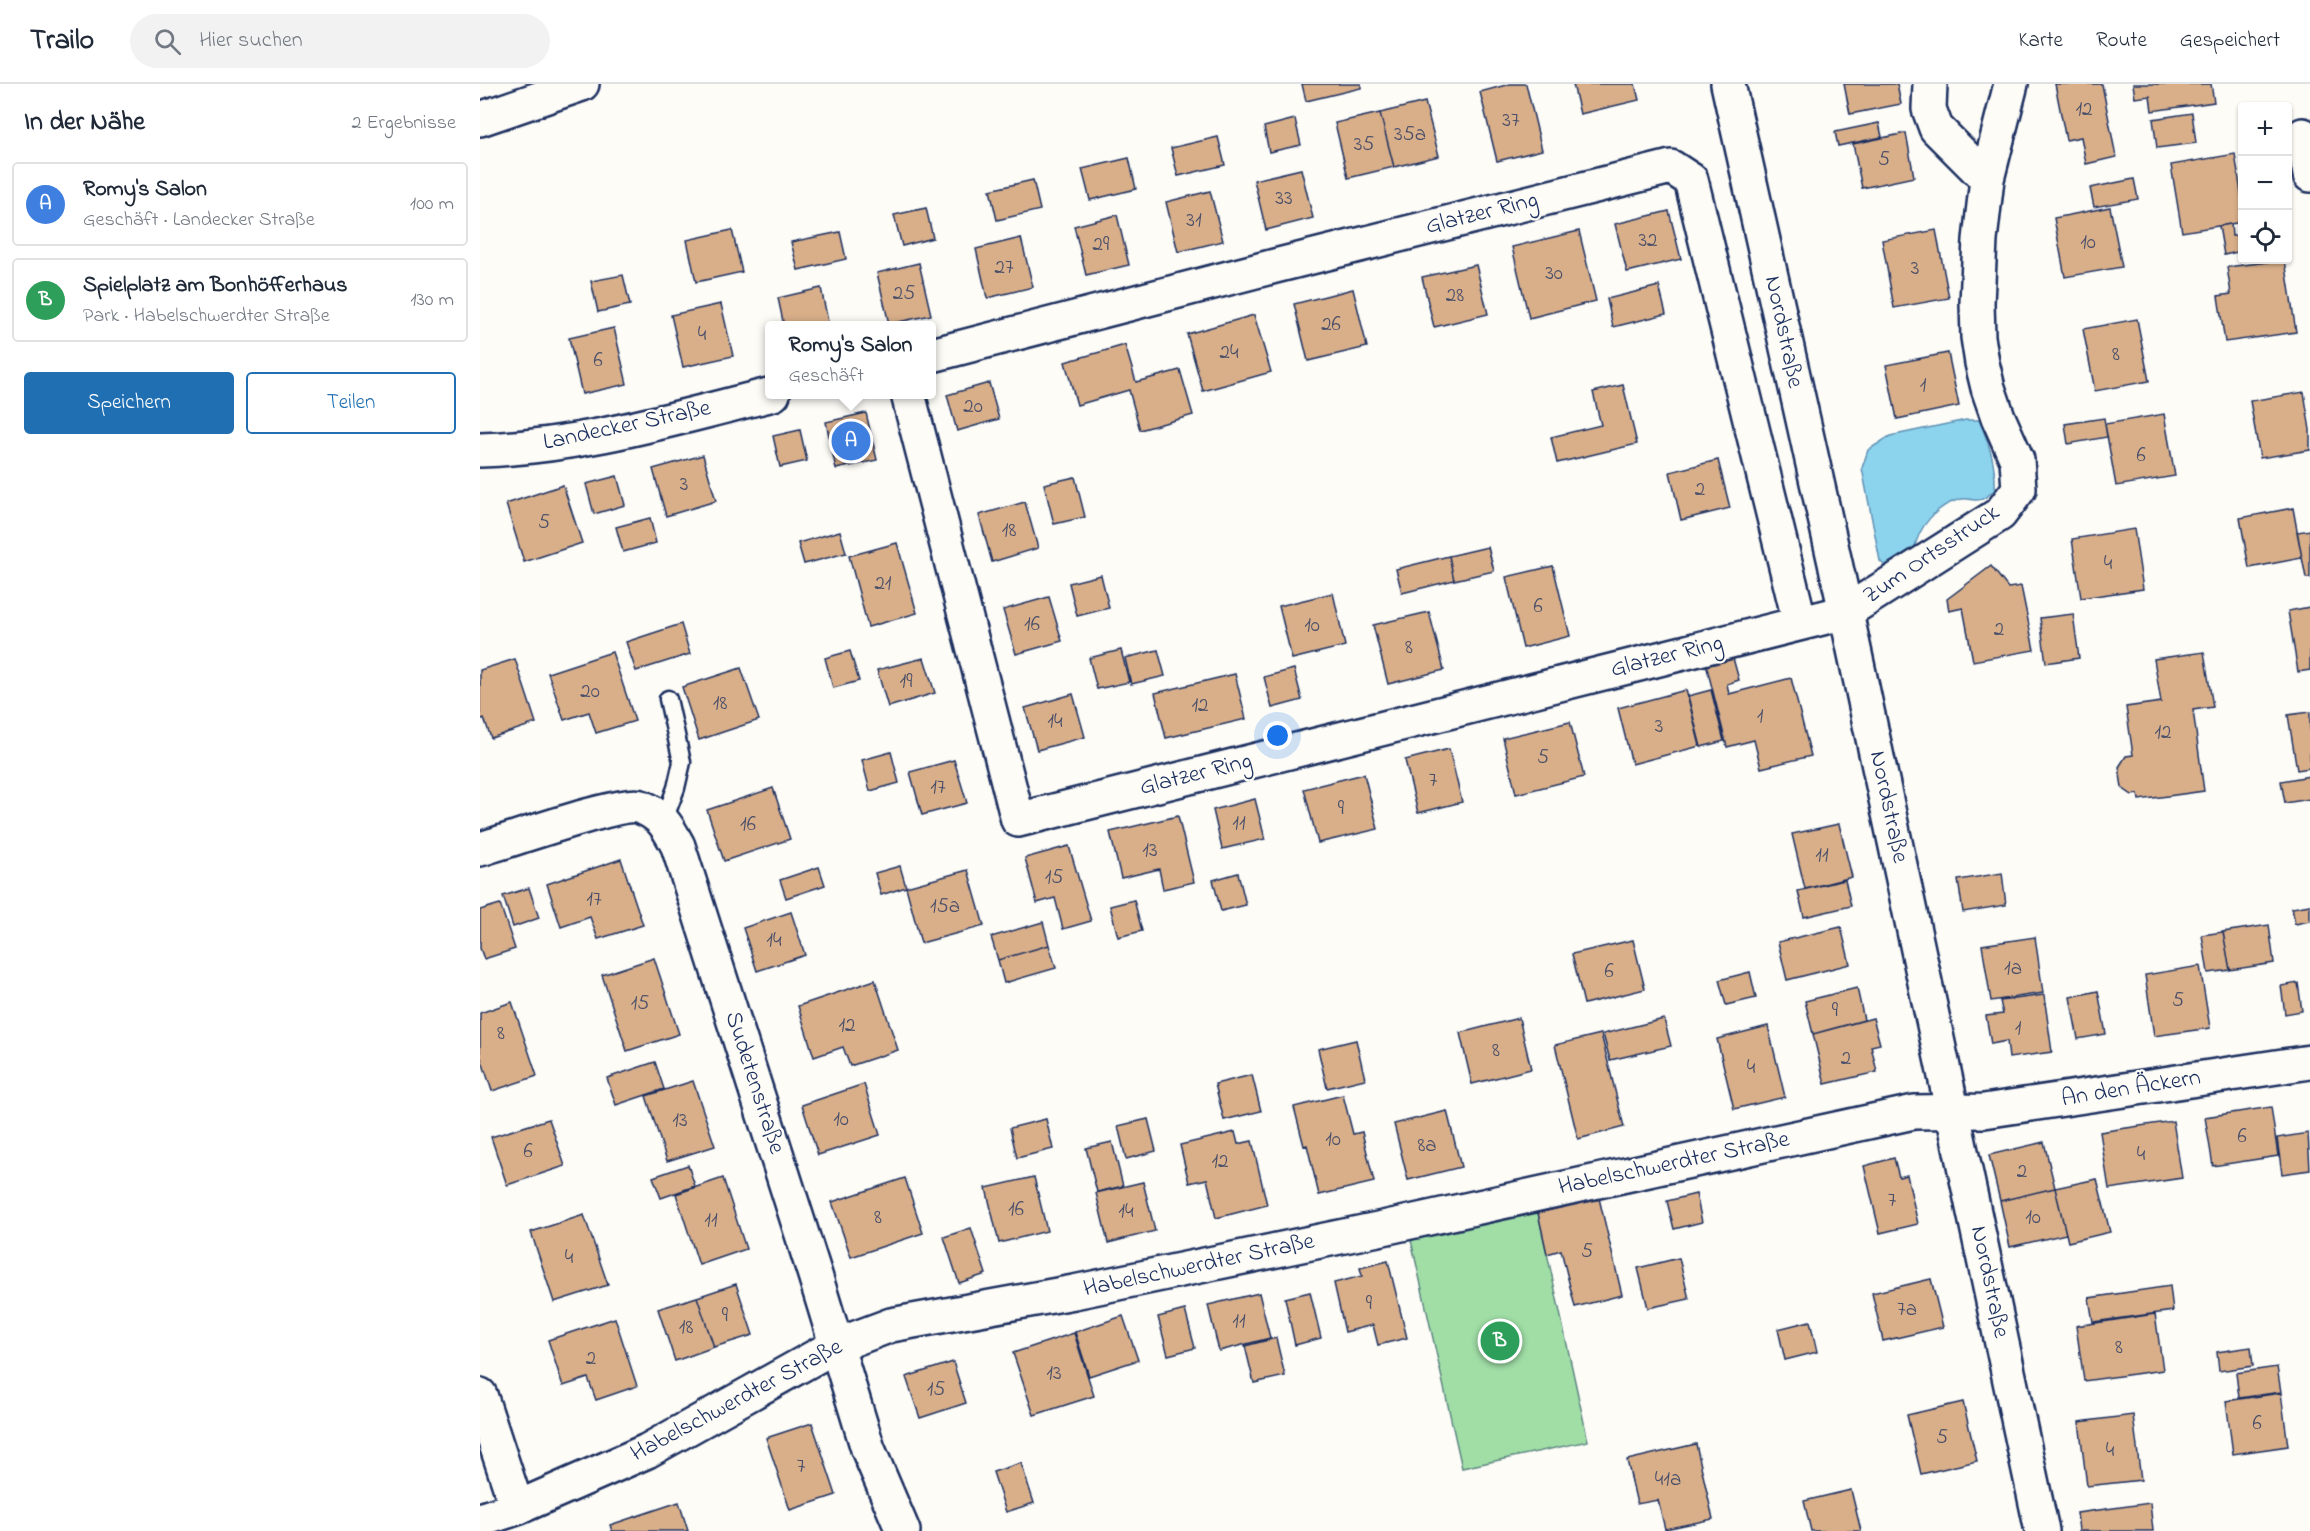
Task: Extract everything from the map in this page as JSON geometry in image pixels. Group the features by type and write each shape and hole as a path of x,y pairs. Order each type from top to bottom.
{"street":[{"path":"480,119 582,84"},
{"name":"Nordstraße","path":"1728,84 1846,612 2042,1531"},
{"path":"1930,84 1929,109 1935,128 1988,179"},
{"name":"Zum Ortsstruck","path":"1846,612 2001,513 2019,489 2017,460 1988,388 1978,337 1980,240 1988,179 2011,84"},
{"path":"2303,135 2310,176"},
{"name":"Glatzer Ring","path":"936,354 1671,167 1691,180 1800,623"},
{"name":"Landecker Straße","path":"480,450 511,449 605,435 765,396"},
{"name":"Glatzer Ring","path":"909,399 1018,820 1846,612"},
{"path":"480,849 612,809 639,806 664,820"},
{"name":"Sudetenstraße","path":"664,820 678,846 868,1449 903,1531"},
{"name":"An den Äckern","path":"1952,1111 1984,1111 2310,1062"},
{"name":"Habelschwerdter Straße","path":"480,1520 517,1508 647,1451 835,1346 891,1325 1085,1289 1383,1228 1914,1112 1952,1111"},
{"path":"480,1395 517,1508"}],"lane":[{"path":"664,820 676,788 682,762 668,699"}],"green space":[{"path":"1538,1212 1588,1441 1462,1468 1411,1240"}],"water":[{"path":"1966,420 1979,420 1983,429 1993,462 1995,489 1981,499 1962,499 1937,511 1924,525 1914,551 1886,567 1880,561 1862,468 1868,450 1890,436"}],"building":[{"path":"1302,84 1361,84 1361,88 1306,101"},
{"path":"1510,84 1526,84 1542,150 1497,161 1480,92"},
{"path":"1573,84 1635,84 1639,100 1580,114"},
{"path":"1844,84 1897,84 1901,104 1850,114"},
{"path":"2055,84 2102,84 2116,157 2086,164 2081,137 2066,140"},
{"path":"2133,84 2211,84 2214,102 2152,111 2150,96 2135,98"},
{"path":"1425,102 1439,156 1394,167 1380,113"},
{"path":"1380,113 1394,167 1348,178 1335,123"},
{"path":"2192,113 2196,143 2157,148 2153,119"},
{"path":"1295,119 1301,145 1269,152 1264,127"},
{"path":"1879,123 1882,137 1838,146 1835,132"},
{"path":"1906,133 1914,177 1862,188 1853,144"},
{"path":"1218,137 1225,165 1178,176 1171,148"},
{"path":"2235,154 2238,173 2238,223 2182,232 2171,165"},
{"path":"1129,158 1136,189 1090,200 1082,169"},
{"path":"1301,169 1313,218 1266,230 1254,180"},
{"path":"2134,179 2138,199 2094,207 2090,188"},
{"path":"1033,180 1040,210 997,220 990,190"},
{"path":"1210,191 1223,241 1178,252 1166,202"},
{"path":"2110,207 2122,267 2065,277 2054,218"},
{"path":"926,208 933,238 902,246 894,215"},
{"path":"1669,211 1681,259 1627,272 1615,224"},
{"path":"1117,215 1129,265 1086,275 1074,226"},
{"path":"2231,224 2232,236 2238,235 2238,252 2224,255 2219,226"},
{"path":"732,230 742,272 696,282 687,240"},
{"path":"1936,230 1949,298 1894,308 1882,240"},
{"path":"1579,231 1596,301 1529,318 1512,247"},
{"path":"840,232 846,259 798,270 791,242"},
{"path":"1021,238 1033,287 987,298 976,249"},
{"path":"919,263 931,315 903,321 888,321 877,273"},
{"path":"2286,264 2296,332 2225,342 2218,296 2231,294 2227,267"},
{"path":"1476,265 1488,314 1434,327 1422,277"},
{"path":"623,275 630,305 598,312 591,281"},
{"path":"1659,286 1666,314 1613,327 1607,299"},
{"path":"821,288 828,321 783,321 778,298"},
{"path":"1353,289 1367,347 1308,361 1294,304"},
{"path":"721,304 733,356 683,367 671,315"},
{"path":"1254,315 1271,372 1203,391 1187,334"},
{"path":"2137,319 2149,381 2095,391 2083,329"},
{"path":"614,328 627,384 582,394 569,338"},
{"path":"1125,345 1136,382 1180,370 1193,415 1140,430 1129,390 1077,405 1065,362"},
{"path":"1948,353 1959,406 1897,419 1886,365"},
{"path":"989,383 999,419 957,431 947,395"},
{"path":"1623,385 1637,444 1557,463 1551,437 1601,425 1593,392"},
{"path":"2304,392 2310,430 2310,450 2260,458 2250,401"},
{"path":"866,413 877,460 836,469 826,422"},
{"path":"2164,414 2175,476 2116,486 2105,424"},
{"path":"2104,418 2107,437 2068,444 2065,424"},
{"path":"800,430 807,461 780,467 773,436"},
{"path":"703,455 716,501 666,516 653,469"},
{"path":"1718,460 1730,508 1681,520 1670,472"},
{"path":"617,476 625,505 594,514 586,484"},
{"path":"1075,477 1085,517 1054,524 1044,484"},
{"path":"563,485 582,543 524,562 506,504"},
{"path":"1025,502 1038,548 992,562 979,515"},
{"path":"2293,508 2302,558 2249,568 2240,518"},
{"path":"650,518 656,543 623,552 616,527"},
{"path":"2134,529 2143,589 2081,598 2072,539"},
{"path":"2310,530 2310,578 2306,578 2297,532"},
{"path":"840,531 846,553 804,564 798,543"},
{"path":"897,543 917,613 868,627 849,556"},
{"path":"1488,547 1494,571 1454,580 1449,556"},
{"path":"1449,556 1454,580 1402,593 1396,569"},
{"path":"1553,566 1570,636 1523,648 1506,577"},
{"path":"1991,566 2008,588 2021,586 2034,650 1973,661 1963,608 1949,611 1947,599"},
{"path":"1101,575 1109,608 1077,616 1069,583"},
{"path":"1333,593 1345,646 1292,659 1279,606"},
{"path":"1049,597 1062,641 1016,654 1003,610"},
{"path":"2310,607 2310,670 2298,672 2288,611"},
{"path":"1429,612 1444,670 1388,684 1373,625"},
{"path":"2073,614 2079,658 2046,663 2040,618"},
{"path":"681,624 690,654 636,671 626,642"},
{"path":"1121,650 1129,682 1097,689 1089,658"},
{"path":"1158,650 1165,676 1131,684 1125,658"},
{"path":"850,651 859,681 833,688 825,658"},
{"path":"612,652 635,721 596,733 589,712 564,720 548,673"},
{"path":"2204,652 2213,707 2193,710 2204,791 2139,800 2138,794 2132,795 2122,788 2119,767 2126,756 2133,755 2126,707 2161,702 2154,659"},
{"path":"924,658 935,693 888,707 877,670"},
{"path":"1733,658 1739,680 1727,684 1729,694 1791,678 1811,756 1761,768 1754,740 1727,747 1706,664"},
{"path":"515,659 536,723 491,738 484,718 480,720 480,670"},
{"path":"741,668 759,720 699,740 682,687"},
{"path":"1294,669 1302,700 1272,708 1264,677"},
{"path":"1235,674 1246,719 1166,738 1155,693"},
{"path":"1686,690 1700,746 1632,764 1618,708"},
{"path":"1711,690 1724,741 1701,747 1688,696"},
{"path":"1073,694 1085,737 1037,750 1025,708"},
{"path":"2310,712 2310,768 2297,770 2288,715"},
{"path":"1570,722 1584,777 1516,794 1503,738"},
{"path":"1449,749 1462,802 1418,813 1405,760"},
{"path":"891,752 899,783 870,791 862,760"},
{"path":"954,760 967,803 922,815 910,772"},
{"path":"1364,774 1378,829 1318,843 1304,789"},
{"path":"2310,776 2310,799 2285,803 2281,781"},
{"path":"773,788 790,839 724,861 707,810"},
{"path":"1255,799 1265,839 1222,849 1213,810"},
{"path":"1178,816 1194,882 1163,889 1159,869 1121,878 1110,832"},
{"path":"1839,824 1852,877 1805,889 1792,834"},
{"path":"1069,846 1091,921 1063,929 1055,898 1037,903 1025,858"},
{"path":"621,859 643,925 598,939 590,917 561,927 547,884"},
{"path":"900,866 906,887 881,895 875,873"},
{"path":"819,867 825,885 786,898 780,880"},
{"path":"968,870 984,926 921,943 906,887"},
{"path":"1238,873 1246,905 1221,911 1213,880"},
{"path":"2002,873 2006,905 1963,912 1958,880"},
{"path":"1845,880 1851,906 1804,917 1798,891"},
{"path":"529,888 539,918 513,927 503,896"},
{"path":"1134,900 1142,931 1118,937 1110,906"},
{"path":"500,904 515,949 484,959 480,948 480,910"},
{"path":"2310,905 2310,921 2295,924 2292,908"},
{"path":"791,912 805,955 757,971 743,928"},
{"path":"1043,922 1049,945 998,960 991,937"},
{"path":"2269,925 2274,963 2230,970 2223,932"},
{"path":"1841,927 1850,964 1787,980 1778,942"},
{"path":"2223,932 2230,970 2208,973 2202,935"},
{"path":"2035,937 2043,993 1991,1001 1982,945"},
{"path":"1633,940 1645,989 1584,1004 1572,954"},
{"path":"1049,945 1056,968 1004,983 998,960"},
{"path":"654,958 679,1034 627,1051 602,975"},
{"path":"2200,966 2210,1028 2154,1036 2145,975"},
{"path":"1750,972 1756,998 1726,1005 1719,980"},
{"path":"875,980 898,1050 850,1066 843,1047 814,1057 798,1006"},
{"path":"2298,983 2302,1011 2285,1014 2281,986"},
{"path":"1857,988 1864,1020 1813,1034 1805,1001"},
{"path":"2098,991 2106,1034 2078,1039 2070,997"},
{"path":"2044,995 2052,1052 2009,1058 2007,1041 1991,1044 1986,1016 2003,1014 2000,1001"},
{"path":"512,1002 537,1076 492,1091 480,1055 480,1013"},
{"path":"1519,1018 1531,1069 1472,1084 1460,1033"},
{"path":"1873,1018 1880,1044 1871,1046 1877,1072 1825,1084 1813,1034"},
{"path":"1664,1019 1671,1046 1610,1060 1603,1034"},
{"path":"1768,1026 1785,1097 1734,1109 1717,1039"},
{"path":"1601,1034 1624,1127 1578,1139 1555,1045"},
{"path":"1356,1040 1365,1079 1327,1088 1318,1049"},
{"path":"655,1062 664,1089 616,1105 607,1078"},
{"path":"1252,1075 1261,1111 1224,1120 1215,1084"},
{"path":"693,1081 715,1146 667,1161 646,1096"},
{"path":"864,1084 880,1135 818,1155 802,1105"},
{"path":"1343,1095 1353,1134 1362,1132 1374,1182 1319,1195 1307,1145 1304,1146 1294,1107"},
{"path":"2271,1107 2278,1156 2213,1166 2205,1117"},
{"path":"1447,1111 1461,1167 1408,1180 1394,1124"},
{"path":"549,1119 565,1166 507,1185 491,1137"},
{"path":"1046,1119 1053,1149 1017,1158 1010,1128"},
{"path":"1148,1119 1156,1151 1126,1159 1118,1126"},
{"path":"2173,1121 2182,1178 2109,1189 2100,1132"},
{"path":"1235,1132 1238,1144 1252,1141 1267,1205 1216,1218 1207,1179 1189,1183 1180,1145"},
{"path":"2308,1133 2310,1170 2282,1174 2277,1138"},
{"path":"1112,1142 1123,1186 1097,1192 1086,1148"},
{"path":"2044,1142 2055,1188 2000,1201 1989,1155"},
{"path":"1894,1158 1899,1177 1907,1175 1918,1224 1880,1233 1864,1166"},
{"path":"688,1165 695,1186 661,1198 653,1177"},
{"path":"1034,1177 1047,1231 999,1243 986,1188"},
{"path":"723,1178 746,1249 699,1265 676,1194"},
{"path":"905,1178 923,1233 851,1257 832,1202"},
{"path":"2097,1179 2110,1232 2068,1242 2055,1188"},
{"path":"1143,1182 1155,1231 1108,1243 1096,1193"},
{"path":"2055,1188 2066,1234 2010,1247 2000,1201"},
{"path":"1696,1194 1702,1222 1674,1229 1667,1201"},
{"path":"1599,1198 1622,1295 1575,1307 1561,1250 1547,1254 1538,1213"},
{"path":"584,1215 608,1285 554,1302 531,1232"},
{"path":"971,1228 986,1274 959,1283 944,1237"},
{"path":"1679,1258 1689,1299 1648,1308 1638,1268"},
{"path":"1388,1261 1407,1338 1378,1345 1373,1325 1345,1332 1334,1283 1362,1276 1360,1268"},
{"path":"1931,1279 1943,1327 1883,1341 1872,1293"},
{"path":"736,1284 753,1335 714,1347 697,1297"},
{"path":"2170,1286 2173,1311 2093,1322 2089,1298"},
{"path":"1310,1292 1321,1338 1295,1345 1285,1298"},
{"path":"1259,1293 1270,1338 1219,1351 1208,1305"},
{"path":"697,1297 714,1347 675,1361 658,1309"},
{"path":"1185,1310 1195,1348 1168,1355 1158,1317"},
{"path":"2155,1314 2163,1370 2084,1381 2076,1326"},
{"path":"1123,1316 1138,1360 1089,1376 1075,1332"},
{"path":"615,1318 637,1386 596,1400 588,1378 563,1386 548,1340"},
{"path":"1810,1321 1817,1352 1785,1360 1778,1329"},
{"path":"1074,1333 1094,1396 1034,1415 1013,1353"},
{"path":"1276,1338 1285,1376 1254,1383 1245,1346"},
{"path":"2251,1347 2253,1366 2219,1371 2217,1352"},
{"path":"953,1362 966,1403 920,1418 906,1377"},
{"path":"2277,1367 2281,1392 2239,1398 2236,1373"},
{"path":"2281,1393 2288,1446 2233,1454 2226,1401"},
{"path":"1963,1402 1977,1461 1921,1474 1907,1415"},
{"path":"2133,1415 2141,1480 2087,1486 2079,1422"},
{"path":"812,1423 836,1495 790,1510 766,1438"},
{"path":"1696,1444 1713,1519 1665,1529 1658,1500 1637,1504 1627,1460"},
{"path":"1021,1463 1034,1503 1006,1512 993,1472"},
{"path":"1851,1490 1861,1531 1811,1531 1804,1501"},
{"path":"679,1502 688,1531 612,1531 610,1525"},
{"path":"2150,1503 2153,1531 2079,1531 2077,1513"}],"place":[{"name":"Romy's Salon","path":"851,441"},
{"name":"Spielplatz am Bonhöfferhaus","path":"1500,1341"}]}
